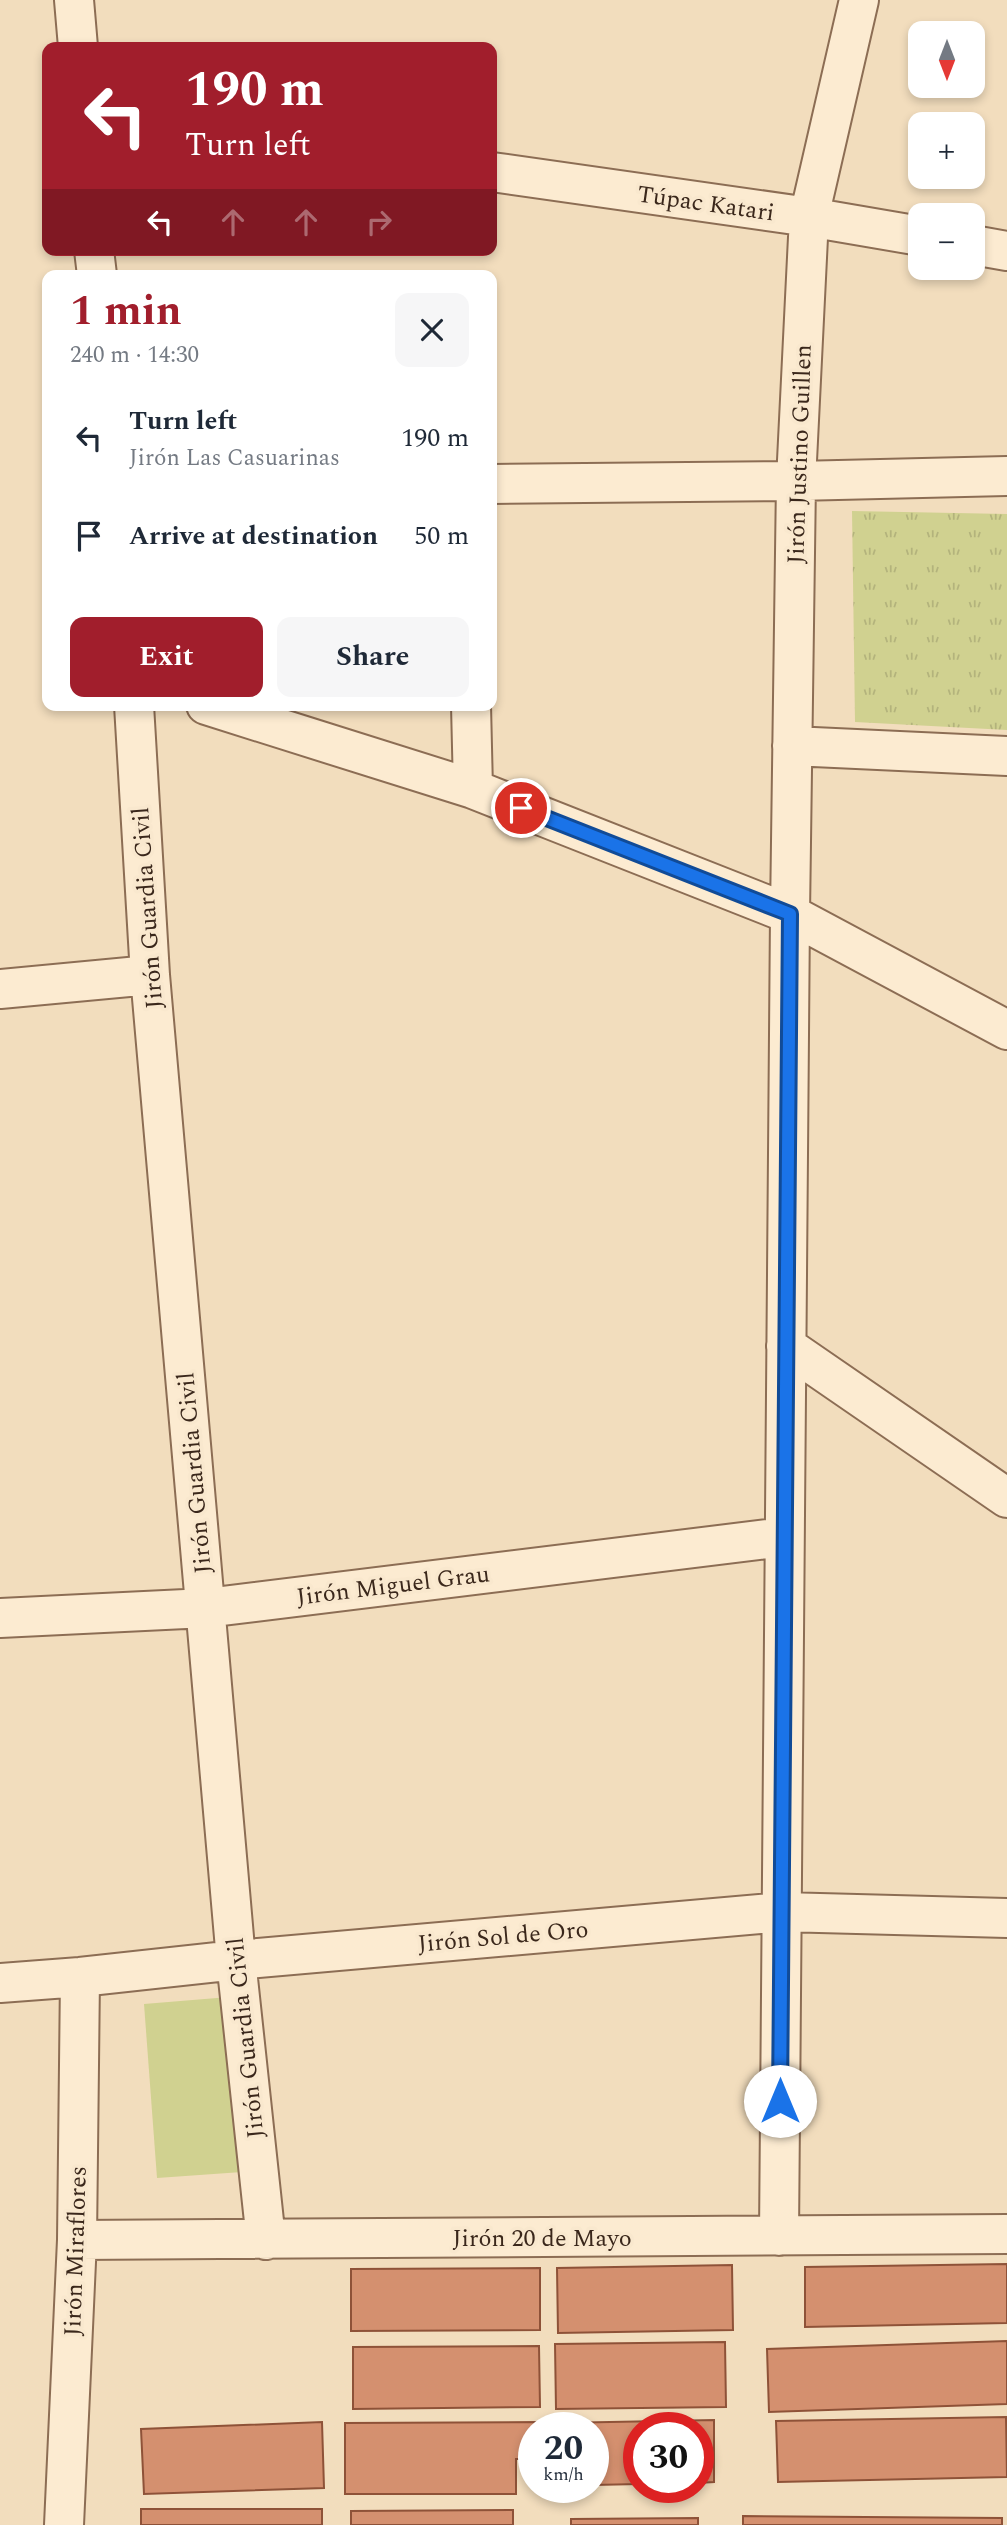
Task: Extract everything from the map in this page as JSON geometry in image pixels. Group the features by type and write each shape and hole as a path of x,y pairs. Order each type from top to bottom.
{"street":[{"path":"74,0 78,42"},
{"name":"Jirón Justino Guillen","path":"779,2236 796,481 809,217 859,0"},
{"name":"Túpac Katari","path":"497,173 809,217 908,234"},
{"path":"985,247 1007,251"},
{"path":"497,484 1007,476"},
{"name":"Jirón Guardia Civil","path":"134,711 150,975 236,1959 266,2239"},
{"path":"225,711 472,789 790,914 1007,1030"},
{"path":"471,711 472,789"},
{"path":"792,746 1007,756"},
{"path":"0,989 150,975"},
{"path":"786,1346 1007,1498"},
{"name":"Jirón Miguel Grau","path":"0,1618 206,1608 784,1537"},
{"name":"Jirón Sol de Oro","path":"0,1983 80,1977 236,1959 782,1912 1007,1918"},
{"name":"Jirón Miraflores","path":"64,2525 77,2240 80,1977"},
{"name":"Jirón 20 de Mayo","path":"77,2240 1007,2234"}],"green space":[{"path":"852,511 1007,514 1007,730 855,722"},
{"path":"229,1997 242,2172 157,2178 144,2004"}],"building":[{"path":"1007,2264 1007,2323 805,2327 805,2267"},
{"path":"732,2265 733,2330 558,2333 557,2268"},
{"path":"540,2268 540,2330 351,2331 351,2269"},
{"path":"1007,2341 1007,2404 769,2412 767,2349"},
{"path":"725,2342 726,2407 556,2409 555,2344"},
{"path":"539,2346 540,2407 353,2409 353,2347"},
{"path":"1006,2417 1007,2477 778,2482 776,2421"},
{"path":"322,2422 324,2488 144,2494 141,2429"},
{"path":"518,2422 516,2494 345,2494 345,2423"},
{"path":"609,2422 623,2422 623,2484 609,2485"},
{"path":"141,2509 322,2509 322,2525 141,2525"},
{"path":"513,2510 513,2525 351,2525 351,2511"},
{"path":"743,2516 1002,2518 1002,2525 743,2525"},
{"path":"698,2518 698,2525 571,2525 571,2519"}],"route":[{"path":"521,808 790,914 780,2101"}]}
